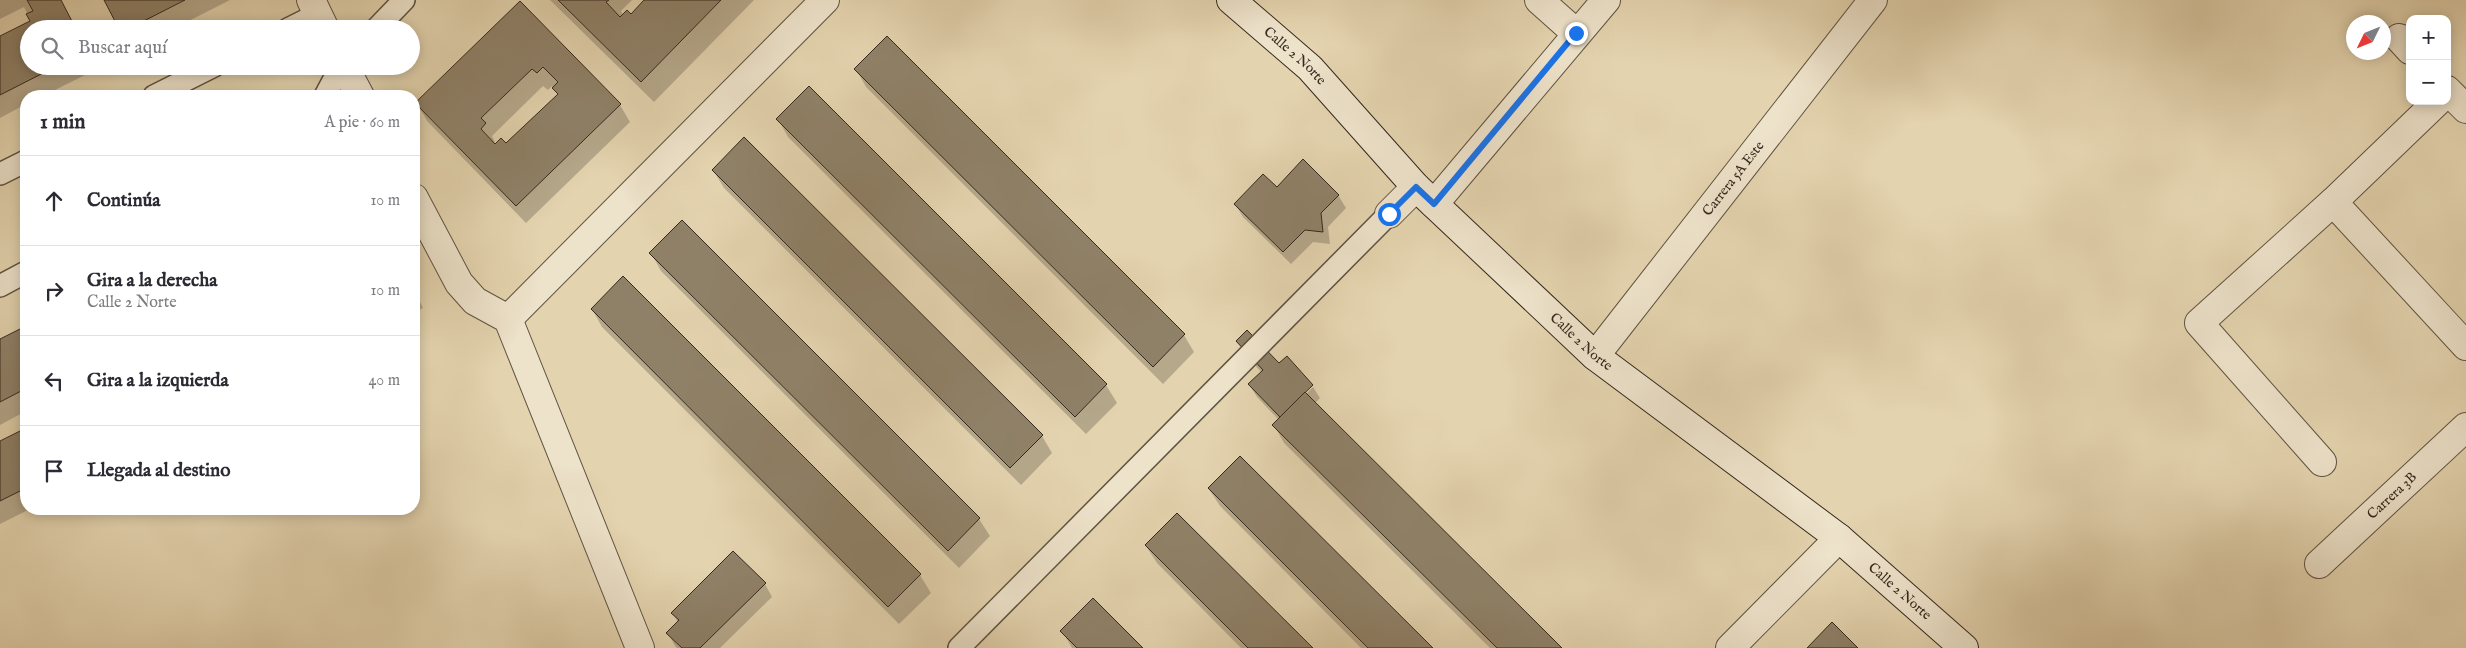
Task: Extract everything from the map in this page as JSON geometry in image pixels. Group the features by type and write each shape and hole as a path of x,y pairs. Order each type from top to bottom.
{"street":[{"path":"508,319 825,0"},
{"name":"Calle 2 Norte","path":"1231,0 1310,68 1425,196 1595,356 1839,538 1964,648"},
{"path":"1539,0 1576,33"},
{"path":"1389,214 1425,196 1606,0"},
{"name":"Carrera 5A Este","path":"1595,356 1873,0"},
{"path":"347,75 356,90"},
{"path":"2322,462 2199,323 2440,105"},
{"path":"2333,202 2466,346"},
{"path":"420,209 459,283 475,301 508,319 640,648"},
{"name":"Carrera 3B","path":"2319,564 2466,428"},
{"path":"1730,648 1839,538"}],"lane":[{"path":"385,20 404,0"},
{"path":"306,20 318,14"},
{"path":"166,90 196,75"},
{"path":"328,90 337,75"},
{"path":"0,174 20,164"},
{"path":"959,648 1389,214"},
{"path":"0,286 20,275"}],"building":[{"path":"27,0 61,0 71,20 29,20 26,14 33,11"},
{"path":"104,0 185,0 146,20 114,20"},
{"path":"558,0 609,0 606,2 620,17 627,10 631,14 644,0 721,0 641,82"},
{"path":"520,1 621,104 516,206 420,108 420,98","holes":["543,67 558,82 552,88 558,94 506,143 501,138 495,144 481,129 486,123 481,118 532,69 537,73"]},
{"path":"20,26 20,75 39,75 0,95 0,36"},
{"path":"887,36 1185,334 1153,367 854,69"},
{"path":"809,86 1107,384 1075,417 776,119"},
{"path":"744,137 1043,435 1010,468 712,170"},
{"path":"1303,159 1339,195 1321,213 1323,232 1305,230 1283,252 1234,204 1263,174 1277,187"},
{"path":"682,220 980,518 948,551 649,253"},
{"path":"623,276 921,574 888,607 591,309"},
{"path":"20,329 20,392 0,402 0,339"},
{"path":"1247,330 1279,363 1287,356 1313,385 1280,417 1248,384 1263,370 1236,341"},
{"path":"1305,392 1562,648 1497,648 1272,425"},
{"path":"20,431 20,491 0,501 0,441"},
{"path":"1240,456 1433,648 1368,648 1208,488"},
{"path":"1177,513 1313,648 1248,648 1145,545"},
{"path":"733,551 766,583 700,648 682,648 666,633 679,620 671,613"},
{"path":"1093,598 1143,648 1077,648 1060,631"},
{"path":"1832,622 1858,648 1807,648"}],"route":[{"path":"1389,214 1416,187 1434,204 1576,33"}]}
